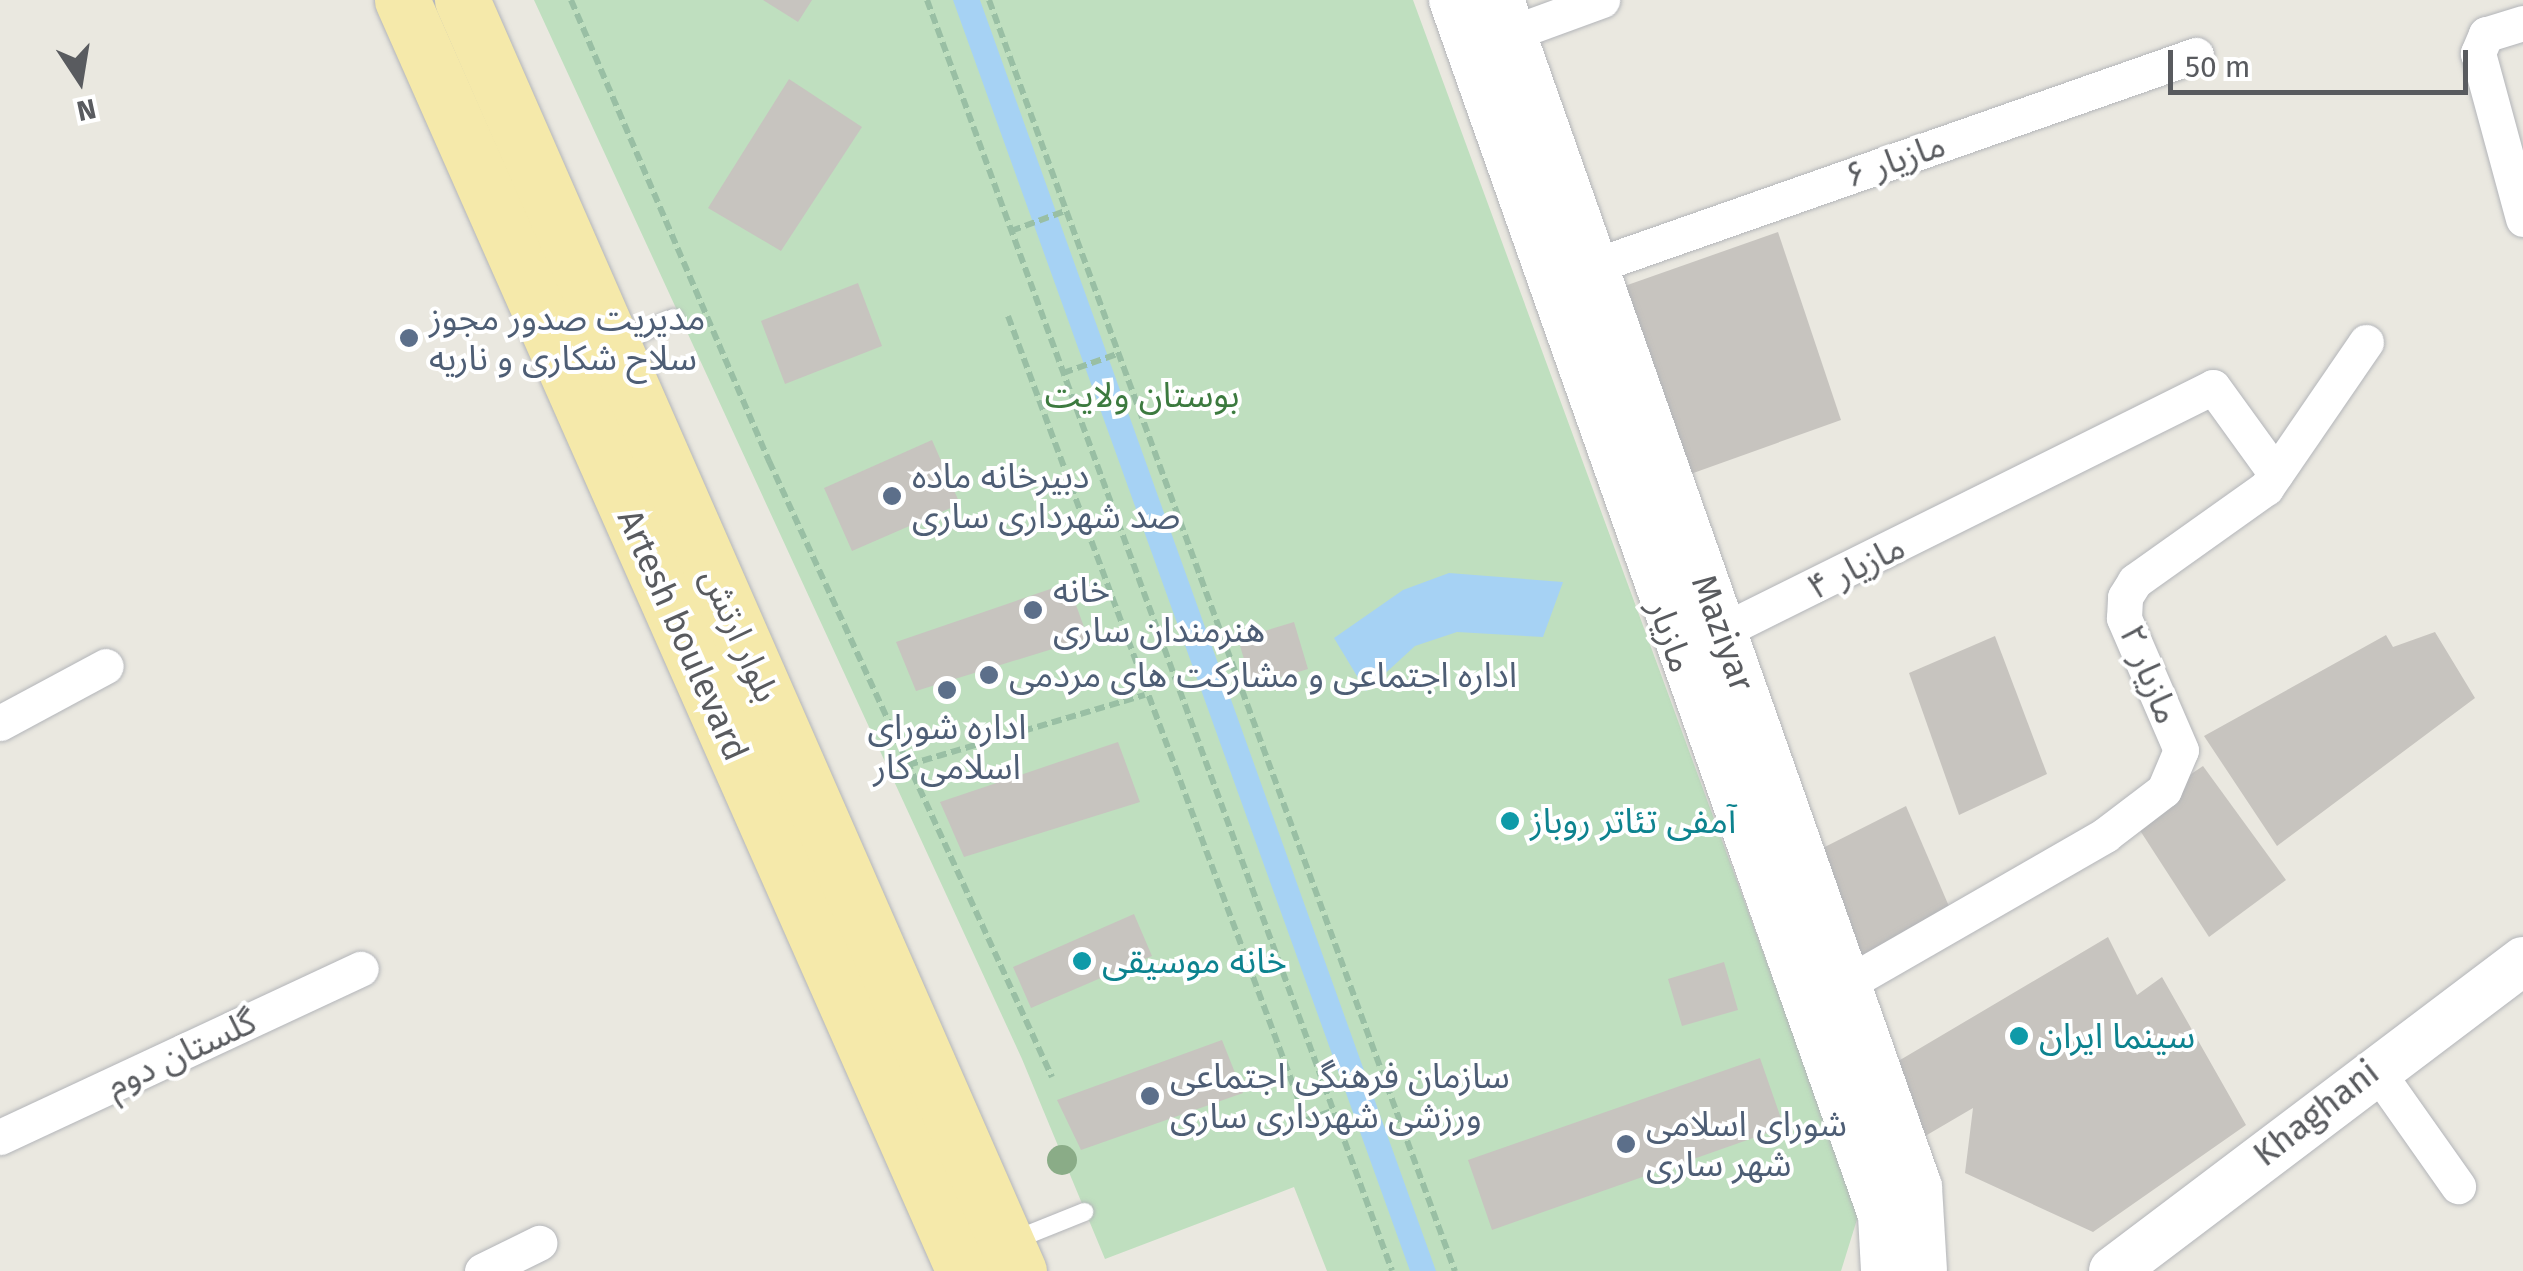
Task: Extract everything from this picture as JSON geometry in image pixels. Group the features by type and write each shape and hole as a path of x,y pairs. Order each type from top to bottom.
{"main road":[{"name":"Artesh boulevard","path":"402,0 762,749"},
{"name":"بلوار ارتش","path":"462,0 613,345 762,749 996,1262"},
{"name":"مازیار","path":"1453,0 1882,1215 1886,1271"},
{"name":"Maziyar","path":"1506,16 1918,1187 1923,1271"},
{"name":"Khaghani","path":"2113,1271 2374,1067 2522,964"}],"street":[{"path":"1506,16 1602,0"},
{"path":"2519,212 2478,52 2486,34 2523,23"},
{"name":"مازیار ۶","path":"1594,266 2196,54"},
{"name":"مازیار ۲","path":"1848,982 2105,835 2164,790 2181,750 2124,618 2125,597 2276,474 2366,342"},
{"name":"مازیار ۴","path":"1722,631 1990,503 2213,387 2276,474"},
{"path":"0,723 106,666"},
{"name":"گلستان دوم","path":"0,1137 361,969"},
{"path":"2374,1067 2458,1186"},
{"path":"482,1271 539,1243"}],"lane":[{"path":"613,345 674,318"},
{"path":"996,1262 1084,1212"}],"path":[{"path":"572,0 908,766 1052,1077"},
{"path":"927,0 1392,1271"},
{"path":"989,0 1454,1271"},
{"path":"1011,231 1066,211"},
{"path":"1008,316 1145,696 1306,1120 1332,1111"},
{"path":"1063,373 1117,354"},
{"path":"908,766 1145,696"}],"green space":[{"name":"بوستان ولایت","path":"534,0 1413,0 1859,1213 1841,1271 1327,1271 1294,1187 1105,1259 1022,1059"}],"water":[{"path":"953,0 980,0 1436,1271 1410,1271"},
{"path":"1449,573 1563,582 1543,637 1457,632 1415,646 1366,691 1334,638 1403,590"}],"building":[{"path":"763,0 812,0 798,22"},
{"path":"789,79 862,127 781,251 708,208"},
{"path":"1778,232 1841,420 1685,476 1619,288"},
{"path":"858,283 882,346 785,384 761,321"},
{"name":"دبیرخانه ماده صد شهرداری ساری","path":"932,440 960,504 852,551 824,488"},
{"name":"خانه هنرمندان ساری","path":"1068,583 1088,638 916,691 896,642"},
{"path":"1294,622 1308,669 1252,686 1238,639"},
{"path":"2435,632 2475,698 2277,846 2204,736 2386,635 2393,647"},
{"path":"1995,636 2047,774 1959,815 1909,673"},
{"path":"1118,742 1140,802 964,857 940,802"},
{"path":"2203,766 2286,880 2209,937 2130,815"},
{"path":"1906,806 1954,918 1848,983 1803,858"},
{"name":"خانه موسیقی","path":"1134,914 1152,956 1031,1008 1013,967"},
{"path":"2108,937 2137,995 2162,977 2246,1125 2093,1232 1965,1173 1973,1108 1915,1142 1895,1063"},
{"path":"1724,962 1738,1010 1682,1026 1668,979"},
{"name":"سازمان فرهنگی اجتماعی ورزشی شهرداری ساری","path":"1222,1040 1243,1093 1081,1150 1057,1100"},
{"name":"شورای اسلامی شهر ساری","path":"1760,1058 1784,1127 1492,1230 1468,1160"}],"place":[{"name":"مدیریت صدور مجوز سلاح شکاری و ناریه","path":"409,338"},
{"name":"دبیرخانه ماده صد شهرداری ساری","path":"892,496"},
{"name":"خانه هنرمندان ساری","path":"1033,610"},
{"name":"اداره اجتماعی و مشارکت های مردمی","path":"989,675"},
{"name":"اداره شورای اسلامی کار","path":"947,690"},
{"name":"آمفی تئاتر روباز","path":"1510,821"},
{"name":"خانه موسیقی","path":"1082,961"},
{"name":"سینما ایران","path":"2019,1036"},
{"name":"سازمان فرهنگی اجتماعی ورزشی شهرداری ساری","path":"1150,1096"},
{"name":"شورای اسلامی شهر ساری","path":"1626,1144"}]}
